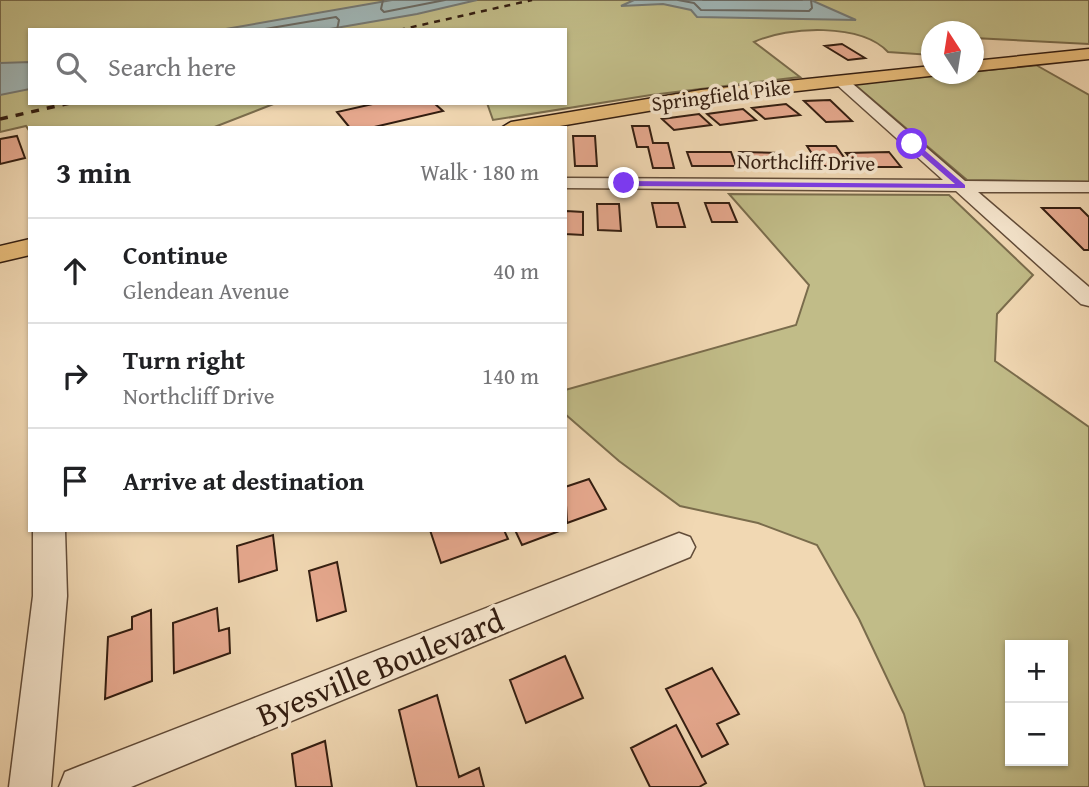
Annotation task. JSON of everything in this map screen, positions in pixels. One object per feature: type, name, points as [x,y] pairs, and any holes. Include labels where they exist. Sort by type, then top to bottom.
[{"type":"main road","points":[[984,65],[1089,54]]},
{"type":"main road","name":"Springfield Pike","points":[[522,126],[649,103],[921,72]]},
{"type":"main road","points":[[0,254],[28,247]]},
{"type":"street","points":[[841,81],[1089,299]]},
{"type":"street","name":"Northcliff Drive","points":[[567,183],[1089,187]]},
{"type":"street","points":[[30,787],[50,596],[49,532]]},
{"type":"street","name":"Byesville Boulevard","points":[[80,787],[679,547]]},
{"type":"shaded area","points":[[0,0],[1089,0],[1089,44],[984,39],[984,21],[921,21],[921,54],[888,52],[876,43],[843,32],[804,30],[754,42],[800,77],[651,95],[493,120],[488,105],[567,105],[567,28],[28,28],[28,105],[271,105],[217,126],[28,126],[28,129],[26,126],[0,132]]},
{"type":"shaded area","points":[[1036,65],[1089,95],[1089,182],[967,180],[854,84],[921,77],[921,84],[984,84],[984,70]]},
{"type":"shaded area","points":[[729,194],[949,195],[1033,275],[997,314],[995,361],[1089,427],[1089,787],[925,787],[904,714],[859,619],[817,545],[758,523],[680,506],[619,461],[567,416],[567,389],[796,325],[809,285]]},
{"type":"water","points":[[392,0],[477,0],[336,28],[231,28]]},
{"type":"water","points":[[634,0],[811,0],[856,20],[697,17],[691,10],[663,4],[621,6]]},
{"type":"water","points":[[28,62],[28,89],[0,95],[0,63]]},
{"type":"building","points":[[842,44],[865,58],[848,60],[825,46]]},
{"type":"building","points":[[830,100],[852,121],[826,122],[804,101]]},
{"type":"building","points":[[786,104],[800,115],[765,119],[752,108]]},
{"type":"building","points":[[368,105],[436,105],[443,111],[379,126],[348,126],[337,112]]},
{"type":"building","points":[[743,109],[756,120],[720,125],[707,114]]},
{"type":"building","points":[[699,114],[711,125],[674,130],[662,119]]},
{"type":"building","points":[[632,126],[649,126],[653,143],[668,143],[674,168],[653,168],[648,147],[637,147]]},
{"type":"building","points":[[17,136],[25,158],[0,164],[0,139]]},
{"type":"building","points":[[573,136],[595,136],[597,166],[575,166]]},
{"type":"building","points":[[807,146],[836,146],[850,166],[820,166]]},
{"type":"building","points":[[687,152],[731,152],[736,166],[692,166]]},
{"type":"building","points":[[739,152],[782,153],[789,167],[744,167]]},
{"type":"building","points":[[889,152],[901,167],[857,167],[846,153]]},
{"type":"building","points":[[652,203],[678,203],[685,227],[657,227]]},
{"type":"building","points":[[705,203],[729,203],[737,222],[712,222]]},
{"type":"building","points":[[597,204],[619,204],[621,231],[598,230]]},
{"type":"building","points":[[1042,208],[1080,208],[1089,217],[1089,250],[1084,250]]},
{"type":"building","points":[[567,211],[583,212],[583,235],[567,234]]},
{"type":"building","points":[[589,479],[606,509],[567,523],[567,486]]},
{"type":"building","points":[[431,532],[505,532],[508,539],[441,563]]},
{"type":"building","points":[[516,532],[557,532],[522,545]]},
{"type":"building","points":[[273,535],[277,570],[239,582],[237,546]]},
{"type":"building","points":[[337,562],[346,611],[317,621],[309,571]]},
{"type":"building","points":[[217,608],[219,631],[229,628],[230,653],[174,673],[173,623]]},
{"type":"building","points":[[151,610],[152,681],[105,699],[108,637],[132,629],[132,617]]},
{"type":"building","points":[[565,656],[583,698],[526,723],[510,680]]},
{"type":"building","points":[[712,668],[739,714],[717,724],[728,744],[702,757],[666,689]]},
{"type":"building","points":[[437,695],[459,777],[479,768],[484,787],[417,787],[399,710]]},
{"type":"building","points":[[676,725],[706,783],[699,787],[650,787],[631,748]]},
{"type":"building","points":[[325,741],[332,787],[296,787],[292,754]]},
{"type":"railway","points":[[408,28],[532,0]]},
{"type":"railway","points":[[0,119],[61,105]]},
{"type":"route","points":[[624,183],[962,186],[912,144]]}]
